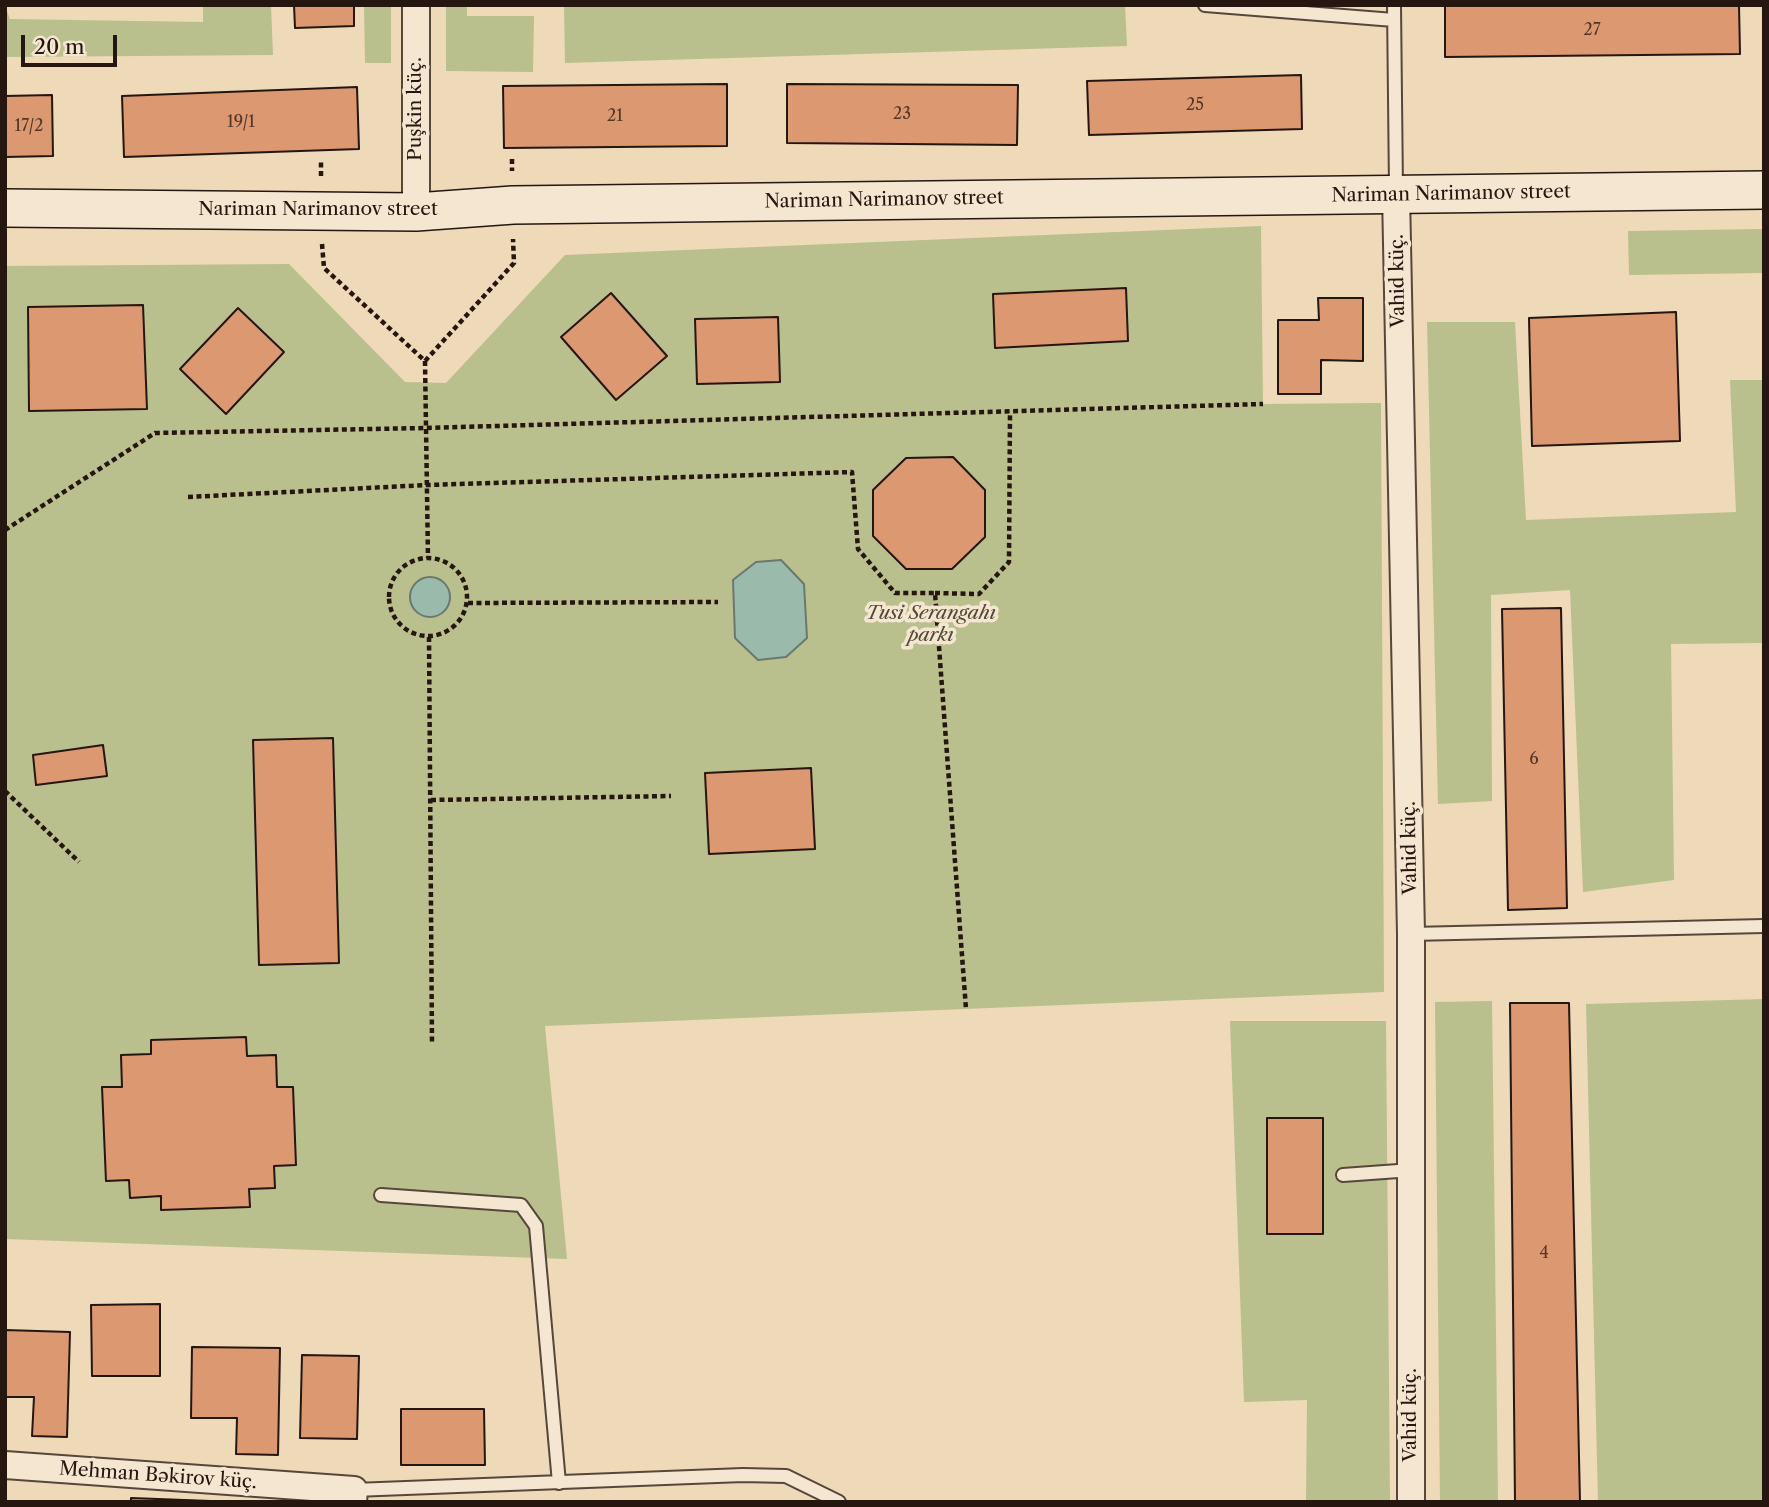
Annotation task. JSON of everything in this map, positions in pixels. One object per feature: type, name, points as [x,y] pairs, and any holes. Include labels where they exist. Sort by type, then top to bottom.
[{"type":"street","name":"Puşkin küç.","points":[[415,5],[416,212]]},
{"type":"street","name":"Nariman Narimanov street","points":[[5,208],[416,212],[513,205],[1764,190]]},
{"type":"street","name":"Vahid küç.","points":[[1396,194],[1411,934],[1410,1502]]},
{"type":"street","name":"Mehman Bəkirov küç.","points":[[5,1465],[353,1496]]},
{"type":"lane","points":[[1205,5],[1394,20]]},
{"type":"lane","points":[[1394,5],[1396,194]]},
{"type":"lane","points":[[1411,934],[1764,926]]},
{"type":"lane","points":[[1343,1175],[1412,1170]]},
{"type":"lane","points":[[381,1195],[521,1205],[536,1226],[559,1483]]},
{"type":"lane","points":[[353,1496],[743,1475],[786,1476],[839,1502]]},
{"type":"path","points":[[428,558],[425,361],[513,262],[512,159]]},
{"type":"path","points":[[321,160],[320,211],[324,268],[425,361]]},
{"type":"path","points":[[5,530],[155,433],[1263,404]]},
{"type":"path","points":[[188,497],[426,485],[852,472],[858,549],[895,593],[979,593],[1009,562],[1010,411]]},
{"type":"path","points":[[441,559],[454,566],[463,576],[468,589],[468,603],[463,617],[455,627],[443,635],[429,637],[415,635],[403,628],[394,618],[389,606],[389,592],[394,578],[414,560],[441,559]]},
{"type":"path","points":[[935,593],[966,1009]]},
{"type":"path","points":[[468,603],[718,602]]},
{"type":"path","points":[[429,637],[432,1043]]},
{"type":"path","points":[[5,791],[79,862]]},
{"type":"path","points":[[431,800],[671,796]]},
{"type":"green space","points":[[203,5],[271,5],[273,55],[5,57],[5,6],[10,19],[203,22]]},
{"type":"green space","points":[[364,5],[391,5],[391,63],[365,63]]},
{"type":"green space","points":[[446,5],[467,5],[467,16],[534,16],[533,72],[446,71]]},
{"type":"green space","points":[[564,5],[1125,5],[1127,46],[565,63]]},
{"type":"green space","name":"Tusi Serangahı parkı","points":[[1261,226],[1263,404],[1381,403],[1384,992],[545,1026],[567,1259],[5,1239],[5,266],[289,264],[405,382],[446,383],[565,255]]},
{"type":"green space","points":[[1764,229],[1764,273],[1629,275],[1628,231]]},
{"type":"green space","points":[[1427,322],[1515,322],[1526,520],[1736,512],[1730,380],[1764,380],[1764,643],[1671,644],[1674,880],[1583,892],[1570,590],[1491,595],[1492,801],[1438,804]]},
{"type":"green space","points":[[1764,999],[1764,1502],[1598,1502],[1586,1004]]},
{"type":"green space","points":[[1492,1001],[1498,1502],[1440,1502],[1435,1002]]},
{"type":"green space","points":[[1230,1021],[1386,1021],[1390,1502],[1306,1502],[1307,1400],[1244,1402]]},
{"type":"shaded area","points":[[781,560],[804,584],[807,638],[786,657],[758,660],[735,638],[733,580],[756,562]]},
{"type":"shaded area","points":[[430,577],[438,578],[444,583],[449,589],[449,605],[444,611],[438,616],[430,617],[422,616],[416,611],[411,605],[410,597],[411,589],[416,583],[422,578]]},
{"type":"building","points":[[294,5],[354,5],[354,26],[295,28]]},
{"type":"building","points":[[1445,5],[1739,5],[1740,54],[1445,57]]},
{"type":"building","points":[[1301,75],[1302,129],[1089,135],[1087,81]]},
{"type":"building","points":[[727,84],[727,146],[504,148],[503,86]]},
{"type":"building","points":[[787,84],[1018,85],[1017,145],[787,143]]},
{"type":"building","points":[[357,87],[359,149],[124,157],[122,96]]},
{"type":"building","points":[[52,95],[53,156],[5,157],[5,96]]},
{"type":"building","points":[[1126,288],[1128,341],[995,348],[993,294]]},
{"type":"building","points":[[611,293],[667,356],[616,400],[561,337]]},
{"type":"building","points":[[1318,298],[1363,298],[1363,361],[1321,360],[1321,394],[1278,394],[1278,320],[1319,320]]},
{"type":"building","points":[[143,305],[147,409],[29,411],[28,307]]},
{"type":"building","points":[[238,308],[284,352],[226,414],[180,369]]},
{"type":"building","points":[[1676,312],[1680,441],[1532,446],[1529,318]]},
{"type":"building","points":[[778,317],[780,382],[697,384],[695,319]]},
{"type":"building","points":[[953,457],[985,490],[985,537],[952,569],[906,569],[873,536],[873,490],[906,458]]},
{"type":"building","points":[[1561,608],[1567,908],[1508,910],[1502,609]]},
{"type":"building","points":[[333,738],[339,963],[259,965],[253,740]]},
{"type":"building","points":[[103,745],[107,776],[36,785],[33,755]]},
{"type":"building","points":[[811,768],[815,849],[709,854],[705,773]]},
{"type":"building","points":[[1510,1003],[1569,1003],[1580,1502],[1515,1502]]},
{"type":"building","points":[[246,1037],[247,1056],[276,1055],[277,1087],[293,1087],[296,1165],[274,1166],[275,1188],[249,1189],[250,1207],[161,1210],[161,1196],[130,1198],[129,1180],[106,1181],[102,1087],[122,1087],[121,1055],[151,1054],[151,1040]]},
{"type":"building","points":[[1267,1118],[1323,1118],[1323,1234],[1267,1234]]},
{"type":"building","points":[[160,1304],[160,1376],[92,1376],[91,1305]]},
{"type":"building","points":[[5,1330],[70,1332],[67,1437],[32,1436],[34,1397],[5,1397]]},
{"type":"building","points":[[192,1347],[280,1348],[278,1455],[236,1454],[237,1418],[191,1418]]},
{"type":"building","points":[[302,1355],[359,1356],[357,1439],[300,1438]]},
{"type":"building","points":[[401,1409],[484,1409],[485,1465],[401,1465]]},
{"type":"building","points":[[131,1498],[211,1501],[211,1502],[131,1502]]}]
